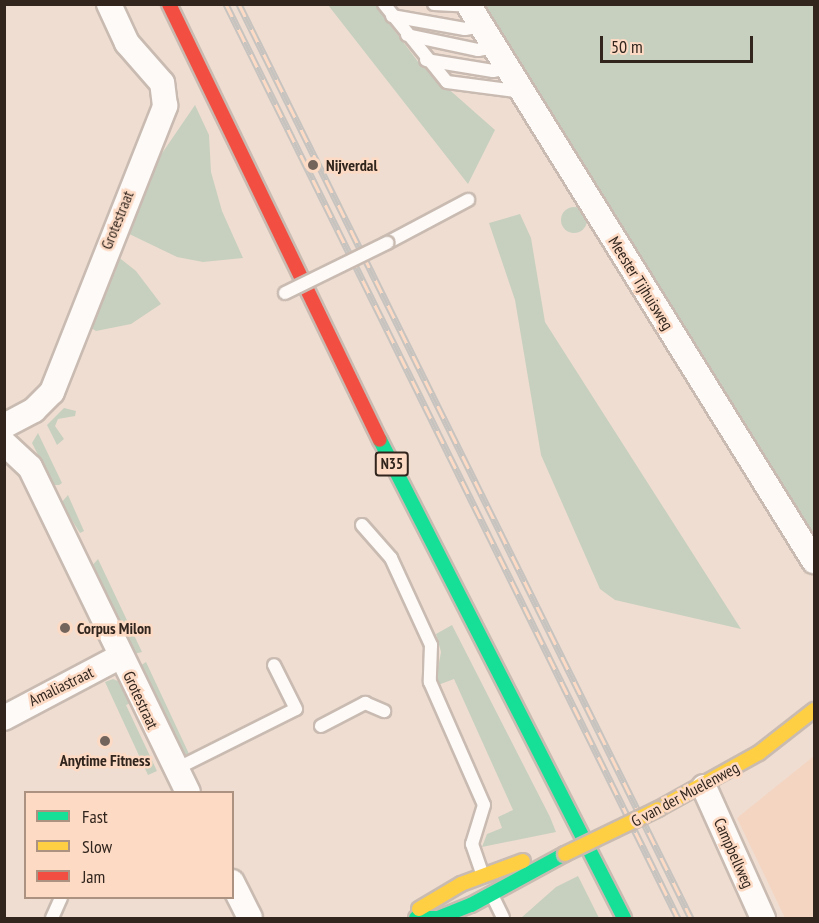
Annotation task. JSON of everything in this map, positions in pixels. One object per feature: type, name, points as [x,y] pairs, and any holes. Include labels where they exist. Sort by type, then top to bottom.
[{"type":"main road","name":"N35","points":[[169,4],[329,339],[624,918]]},
{"type":"main road","points":[[239,111],[391,424]]},
{"type":"main road","name":"N35","points":[[401,445],[638,910]]},
{"type":"main road","name":"G van der Muelenweg","points":[[408,918],[432,898],[488,885],[565,855],[704,787],[814,710]]},
{"type":"main road","name":"G van der Muelenweg","points":[[416,918],[438,918],[488,885],[507,864],[546,862]]},
{"type":"street","name":"Grotestraat","points":[[4,426],[52,392],[165,106],[162,84],[127,43],[109,4]]},
{"type":"street","name":"Meester Tijhuisweg","points":[[469,5],[814,561]]},
{"type":"street","name":"Grotestraat","points":[[4,442],[30,467],[121,656],[177,781]]},
{"type":"street","name":"Amaliastraat","points":[[4,718],[121,656]]},
{"type":"street","name":"Campbellweg","points":[[704,787],[763,918]]},
{"type":"street","points":[[234,886],[250,918]]},
{"type":"street","points":[[223,899],[231,918]]},
{"type":"lane","points":[[384,4],[426,60],[447,82],[523,92]]},
{"type":"lane","points":[[434,4],[469,5]]},
{"type":"lane","points":[[392,16],[465,29],[482,27]]},
{"type":"lane","points":[[406,35],[478,50],[495,47]]},
{"type":"lane","points":[[426,60],[493,71],[508,68]]},
{"type":"lane","points":[[285,293],[468,201]]},
{"type":"lane","points":[[362,525],[391,558],[431,645],[430,682],[484,805],[472,844],[503,918]]},
{"type":"lane","points":[[177,781],[296,709],[274,665]]},
{"type":"lane","points":[[321,726],[366,704],[384,711]]},
{"type":"lane","points":[[52,918],[60,899]]},
{"type":"shaded area","points":[[814,756],[814,918],[785,918],[737,818]]},
{"type":"green space","points":[[328,5],[375,5],[419,63],[495,130],[468,184]]},
{"type":"green space","points":[[480,5],[814,5],[814,545]]},
{"type":"green space","points":[[195,105],[209,135],[211,172],[222,211],[243,258],[203,262],[177,257],[121,230],[154,165]]},
{"type":"green space","points":[[574,207],[583,211],[587,220],[583,229],[574,233],[565,229],[561,220],[565,211]]},
{"type":"green space","points":[[520,214],[531,238],[545,322],[741,629],[615,600],[600,589],[541,455],[515,300],[489,223]]},
{"type":"green space","points":[[112,252],[136,271],[161,304],[131,324],[96,331],[88,326]]},
{"type":"green space","points":[[64,408],[76,411],[75,416],[58,419],[55,426],[64,439],[57,445],[47,425]]},
{"type":"green space","points":[[38,433],[62,483],[59,485],[53,485],[32,443]]},
{"type":"green space","points":[[68,495],[84,531],[80,533],[61,503]]},
{"type":"green space","points":[[98,559],[142,652],[134,654],[91,567]]},
{"type":"green space","points":[[452,625],[556,832],[482,847],[487,834],[502,828],[498,817],[513,810],[454,679],[438,685],[436,679],[441,652],[436,634]]},
{"type":"green space","points":[[146,662],[190,756],[184,758],[140,666]]},
{"type":"green space","points":[[113,679],[123,683],[133,702],[126,705],[157,771],[148,775],[105,682]]},
{"type":"green space","points":[[578,876],[599,918],[521,918],[556,887]]},
{"type":"railway","points":[[226,4],[678,918]]},
{"type":"railway","points":[[239,4],[691,918]]},
{"type":"traffic: fast","points":[[380,440],[624,918]]},
{"type":"traffic: fast","points":[[416,918],[438,918],[471,905],[565,854]]},
{"type":"traffic: slow","points":[[658,809],[759,753],[814,710]]},
{"type":"traffic: slow","points":[[565,854],[658,809]]},
{"type":"traffic: slow","points":[[419,909],[461,884],[523,861]]},
{"type":"traffic: jam","points":[[169,4],[380,440]]},
{"type":"place","name":"Nijverdal","points":[[313,165]]},
{"type":"place","name":"Corpus Milon","points":[[65,628]]},
{"type":"place","name":"Anytime Fitness","points":[[105,741]]}]
